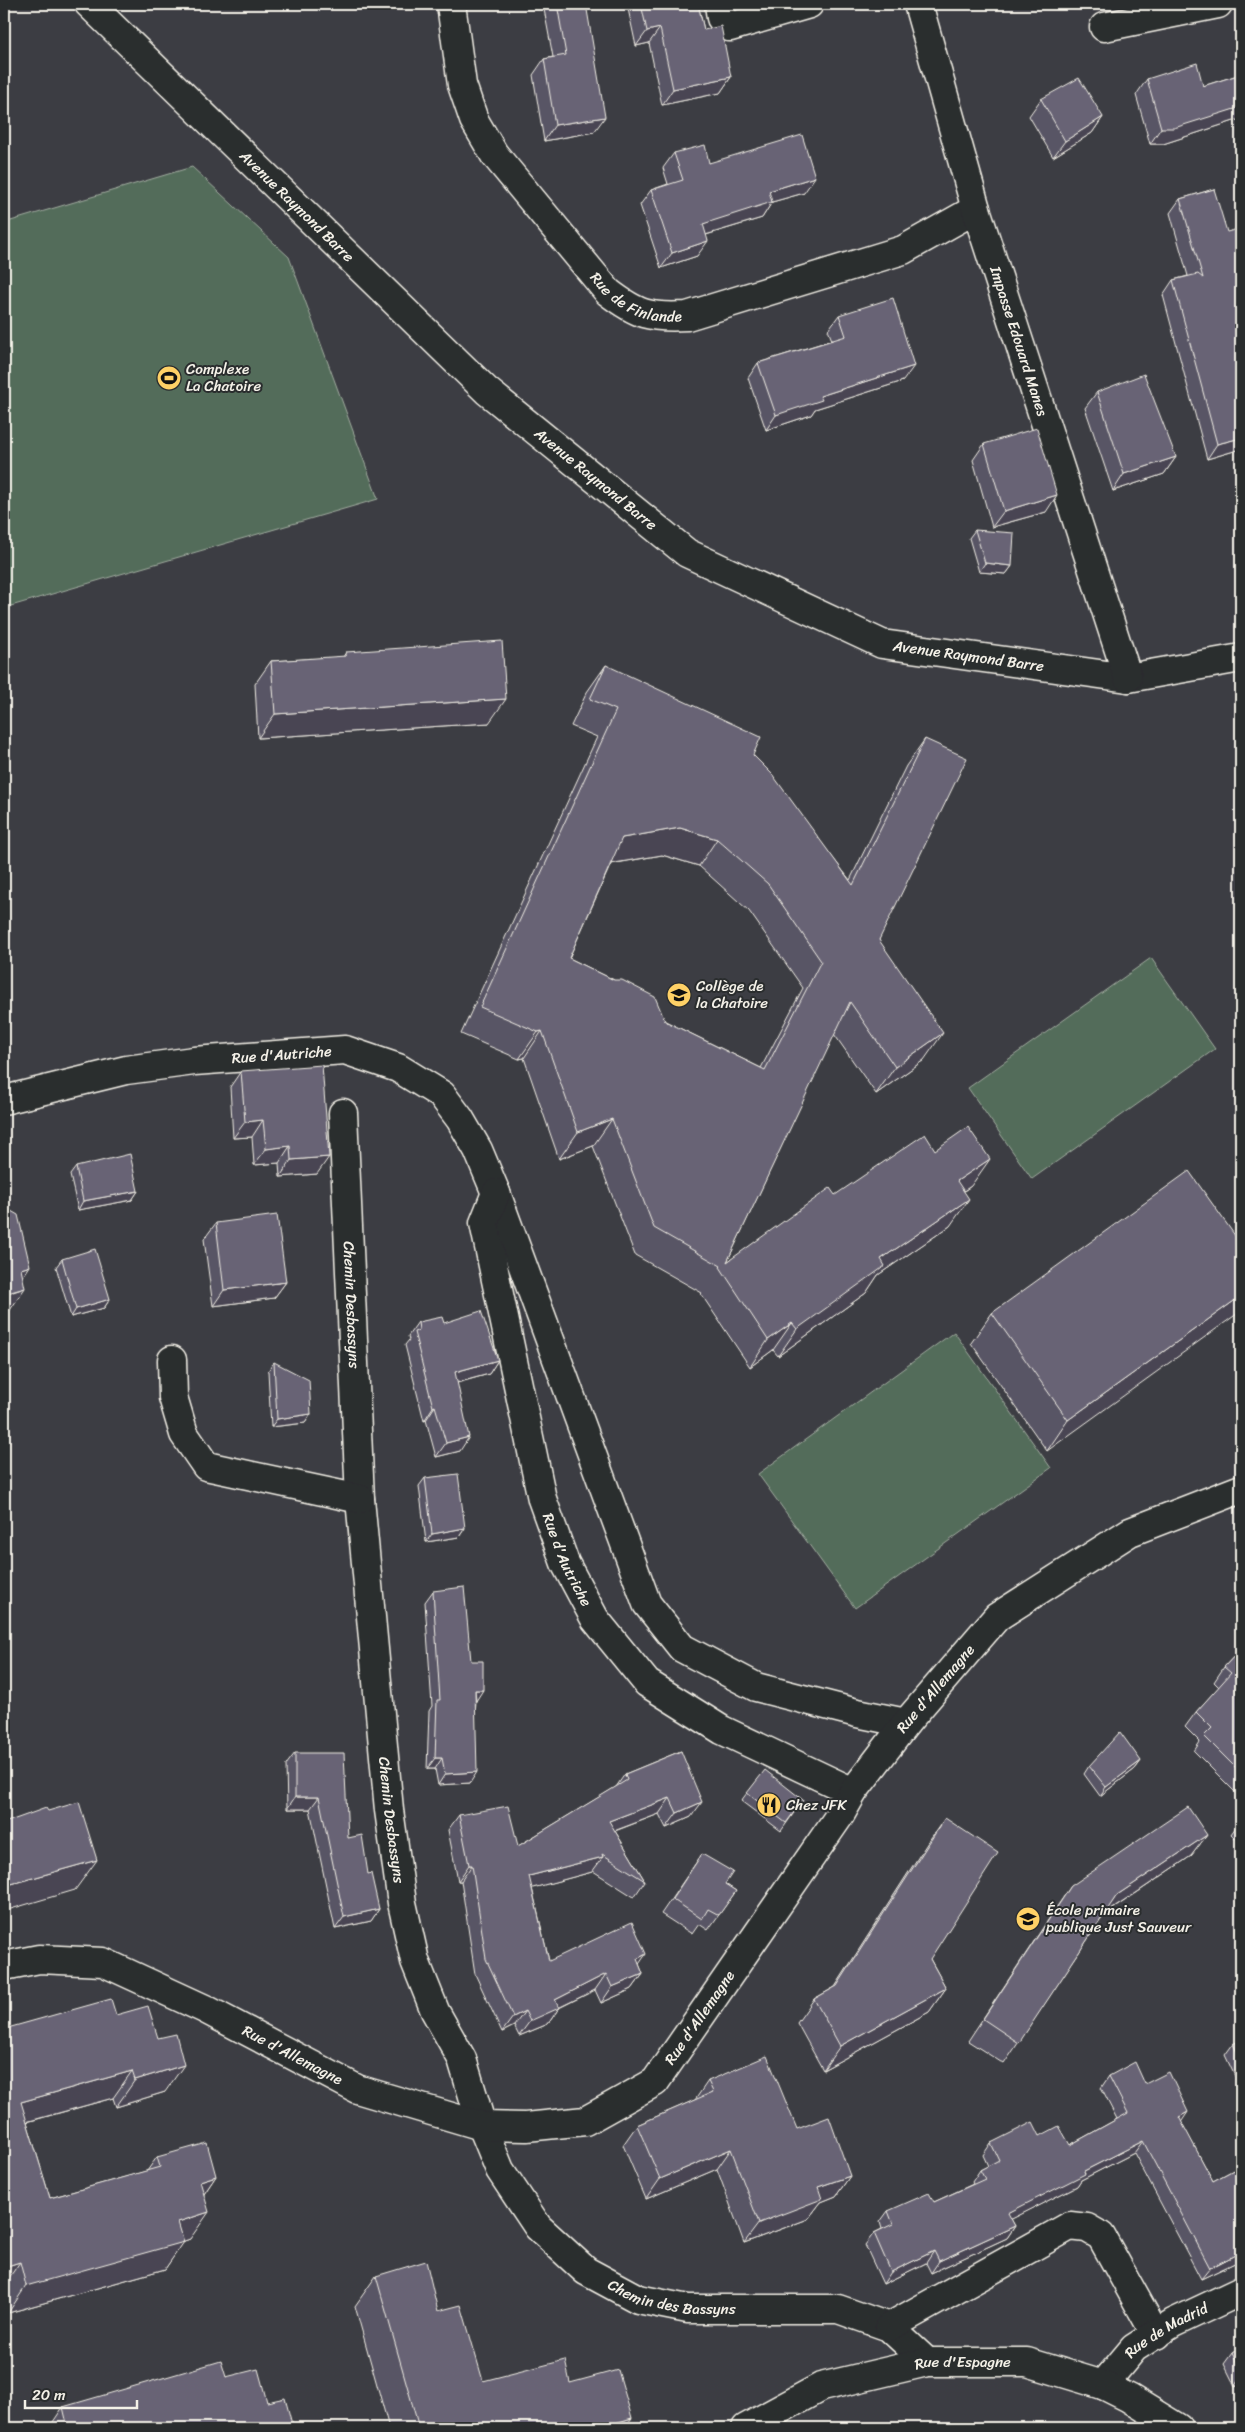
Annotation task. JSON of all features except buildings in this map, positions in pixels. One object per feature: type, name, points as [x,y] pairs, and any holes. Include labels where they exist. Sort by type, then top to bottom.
[{"type":"street","name":"Avenue Raymond Barre","points":[[88,4],[487,391],[687,553],[882,644],[1128,678],[1241,658]]},
{"type":"street","name":"Rue de Finlande","points":[[451,4],[462,86],[479,129],[494,154],[608,292],[631,310],[658,318],[687,316],[903,250],[976,209]]},
{"type":"street","points":[[719,4],[721,18],[730,27],[809,4]]},
{"type":"street","name":"Impasse Edouard Manes","points":[[918,4],[976,209],[1128,678]]},
{"type":"street","points":[[1104,27],[1218,4]]},
{"type":"street","name":"Rue d'Autriche","points":[[4,1100],[126,1070],[194,1061],[345,1050],[398,1068],[442,1095],[460,1119],[478,1150],[496,1193],[647,1604],[682,1648],[756,1687],[857,1713],[906,1723]]},
{"type":"street","name":"Chemin Desbassyns","points":[[343,1113],[360,1499],[389,1810],[402,1903],[415,1961],[435,2011],[462,2059],[482,2126]]},
{"type":"street","name":"Rue d'Autriche","points":[[496,1193],[484,1223],[542,1499],[565,1563],[595,1619],[647,1683],[722,1730],[853,1792]]},
{"type":"street","points":[[172,1360],[174,1397],[184,1434],[206,1466],[360,1499]]},
{"type":"street","name":"Rue d'Allemagne","points":[[4,1966],[39,1959],[103,1962],[205,2009],[357,2089],[482,2126],[526,2128],[585,2121],[655,2082],[840,1815],[853,1792],[906,1723],[997,1617],[1130,1532],[1241,1490]]},
{"type":"street","name":"Chemin des Bassyns","points":[[482,2126],[500,2170],[538,2227],[586,2271],[638,2299],[688,2309],[838,2309],[889,2327],[926,2362]]},
{"type":"street","points":[[889,2327],[1070,2226],[1087,2228],[1101,2236],[1156,2334]]},
{"type":"street","name":"Rue de Madrid","points":[[1103,2385],[1134,2348],[1173,2324],[1241,2291]]},
{"type":"street","name":"Rue d'Espagne","points":[[746,2428],[821,2387],[926,2362],[1027,2362],[1103,2385],[1129,2398],[1178,2428]]},
{"type":"green space","name":"Complexe La Chatoire","points":[[192,167],[289,257],[378,499],[4,608],[4,223]]},
{"type":"green space","points":[[1151,958],[1215,1049],[1032,1179],[968,1088]]},
{"type":"green space","points":[[954,1332],[1051,1468],[855,1608],[758,1474]]},
{"type":"place","name":"Complexe La Chatoire","points":[[169,378]]},
{"type":"place","name":"Collège de la Chatoire","points":[[679,995]]},
{"type":"place","name":"Chez JFK","points":[[769,1805]]},
{"type":"place","name":"École primaire publique Just Sauveur","points":[[1028,1919]]}]
